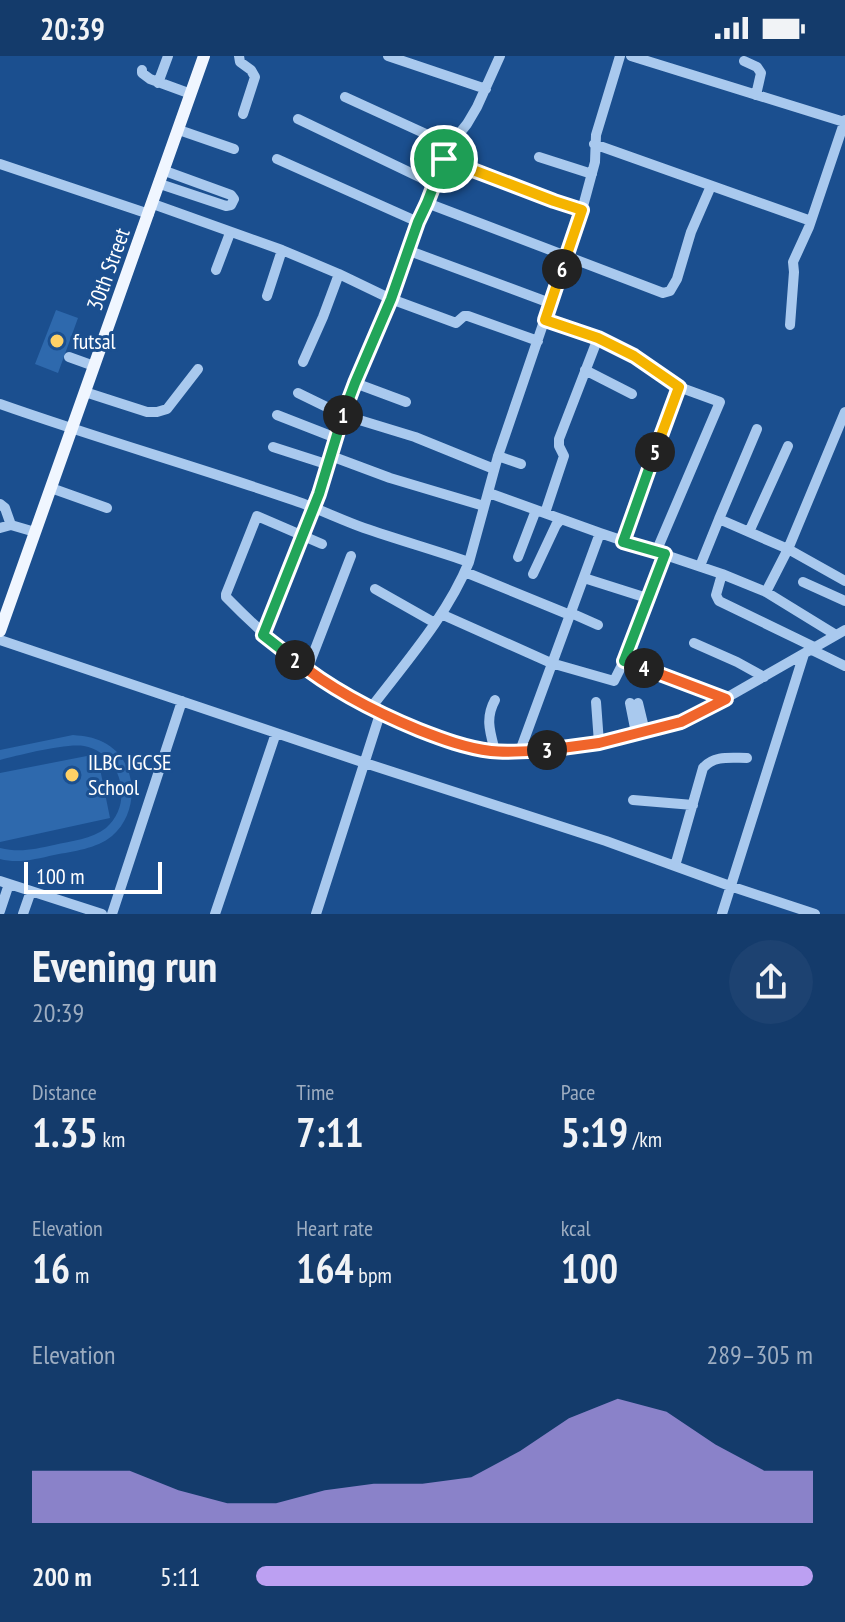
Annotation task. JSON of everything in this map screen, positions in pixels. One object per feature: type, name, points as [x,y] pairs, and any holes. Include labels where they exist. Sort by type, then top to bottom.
[{"type":"main road","name":"30th Street","points":[[0,631],[3,611],[51,488],[204,56]]},
{"type":"street","points":[[158,83],[168,56]]},
{"type":"street","points":[[239,56],[240,62],[255,77],[243,114]]},
{"type":"street","points":[[388,56],[486,89]]},
{"type":"street","points":[[263,635],[313,508],[355,383],[391,299],[418,222],[450,145],[467,124],[500,56]]},
{"type":"street","points":[[316,914],[365,763],[375,712],[438,618],[467,567],[498,456],[582,210],[595,162],[594,144],[620,56]]},
{"type":"street","points":[[631,56],[844,121],[811,221],[793,262],[790,325]]},
{"type":"street","points":[[744,61],[757,67],[761,73],[756,95]]},
{"type":"street","points":[[142,70],[158,83],[191,94]]},
{"type":"street","points":[[345,97],[450,145]]},
{"type":"street","points":[[298,119],[434,184]]},
{"type":"street","points":[[179,130],[234,149]]},
{"type":"street","points":[[594,144],[811,221]]},
{"type":"street","points":[[539,157],[592,174]]},
{"type":"street","points":[[277,159],[418,222]]},
{"type":"street","points":[[444,159],[582,210]]},
{"type":"street","points":[[0,164],[282,250],[391,299],[456,323],[468,316],[538,341]]},
{"type":"street","points":[[160,184],[226,206],[231,205],[234,199],[231,195],[165,171]]},
{"type":"street","points":[[427,203],[663,293],[670,291],[677,279],[691,232],[711,186]]},
{"type":"street","points":[[216,270],[230,233]]},
{"type":"street","points":[[267,296],[282,250]]},
{"type":"street","points":[[407,250],[550,303]]},
{"type":"street","points":[[303,362],[339,274]]},
{"type":"street","points":[[375,589],[551,663],[614,681],[720,402],[679,387],[634,356],[598,338],[545,320]]},
{"type":"street","points":[[518,557],[564,456],[559,439],[598,338]]},
{"type":"street","points":[[69,357],[94,366]]},
{"type":"street","points":[[85,392],[147,412],[157,412],[167,409],[198,369]]},
{"type":"street","points":[[585,370],[632,394]]},
{"type":"street","points":[[355,383],[406,402]]},
{"type":"street","points":[[623,542],[679,387]]},
{"type":"street","points":[[298,393],[343,415],[415,437],[494,469]]},
{"type":"street","points":[[0,404],[313,508],[467,567],[598,625]]},
{"type":"street","points":[[766,592],[788,549],[845,412]]},
{"type":"street","points":[[277,415],[336,438]]},
{"type":"street","points":[[700,566],[757,429]]},
{"type":"street","points":[[749,532],[788,446]]},
{"type":"street","points":[[273,447],[330,460],[484,506]]},
{"type":"street","points":[[498,456],[521,464]]},
{"type":"street","points":[[51,488],[107,508]]},
{"type":"street","points":[[489,493],[722,574],[766,592],[841,632]]},
{"type":"street","points":[[0,504],[5,508],[5,526],[35,532]]},
{"type":"street","points":[[322,544],[257,516],[226,597],[263,635],[307,670],[375,712],[469,747],[495,751],[563,749],[681,722],[841,632]]},
{"type":"street","points":[[533,574],[561,519]]},
{"type":"street","points":[[719,519],[788,549],[845,581]]},
{"type":"street","points":[[520,751],[600,533]]},
{"type":"street","points":[[307,670],[351,556]]},
{"type":"street","points":[[722,574],[716,595],[719,601],[845,666]]},
{"type":"street","points":[[584,578],[647,598]]},
{"type":"street","points":[[803,582],[845,601]]},
{"type":"street","points":[[0,640],[606,841],[791,910],[815,914]]},
{"type":"street","points":[[694,643],[764,677]]},
{"type":"street","points":[[722,914],[809,650]]},
{"type":"street","points":[[624,661],[726,699]]},
{"type":"street","points":[[495,700],[488,721],[495,751]]},
{"type":"street","points":[[112,914],[182,701]]},
{"type":"street","points":[[596,702],[599,743]]},
{"type":"street","points":[[634,703],[640,732]]},
{"type":"street","points":[[215,914],[276,733]]},
{"type":"street","points":[[675,866],[703,768],[711,761],[747,758]]},
{"type":"street","points":[[633,800],[693,805]]},
{"type":"street","points":[[0,911],[4,883],[102,914]]},
{"type":"street","points":[[23,914],[31,891]]},
{"type":"shaded area","name":"futsal","points":[[56,310],[78,318],[58,373],[35,364]]},
{"type":"shaded area","points":[[73,735],[103,742],[123,760],[132,786],[128,813],[121,825],[106,840],[84,849],[27,860],[0,859],[0,848],[27,850],[81,839],[100,832],[115,818],[122,793],[120,780],[115,768],[97,751],[84,746],[66,746],[0,760],[0,750]]},
{"type":"shaded area","points":[[97,754],[110,818],[0,842],[0,773]]},
{"type":"place","name":"futsal","points":[[57,341]]},
{"type":"place","name":"ILBC IGCSE School","points":[[72,775]]},
{"type":"route","points":[[444,159],[582,210],[545,320],[598,338],[634,356],[679,387],[623,542],[665,554],[624,661],[726,699],[681,722],[572,748],[495,751],[469,747],[370,709],[307,670],[263,635],[319,494],[355,383],[380,327],[444,159]]}]
